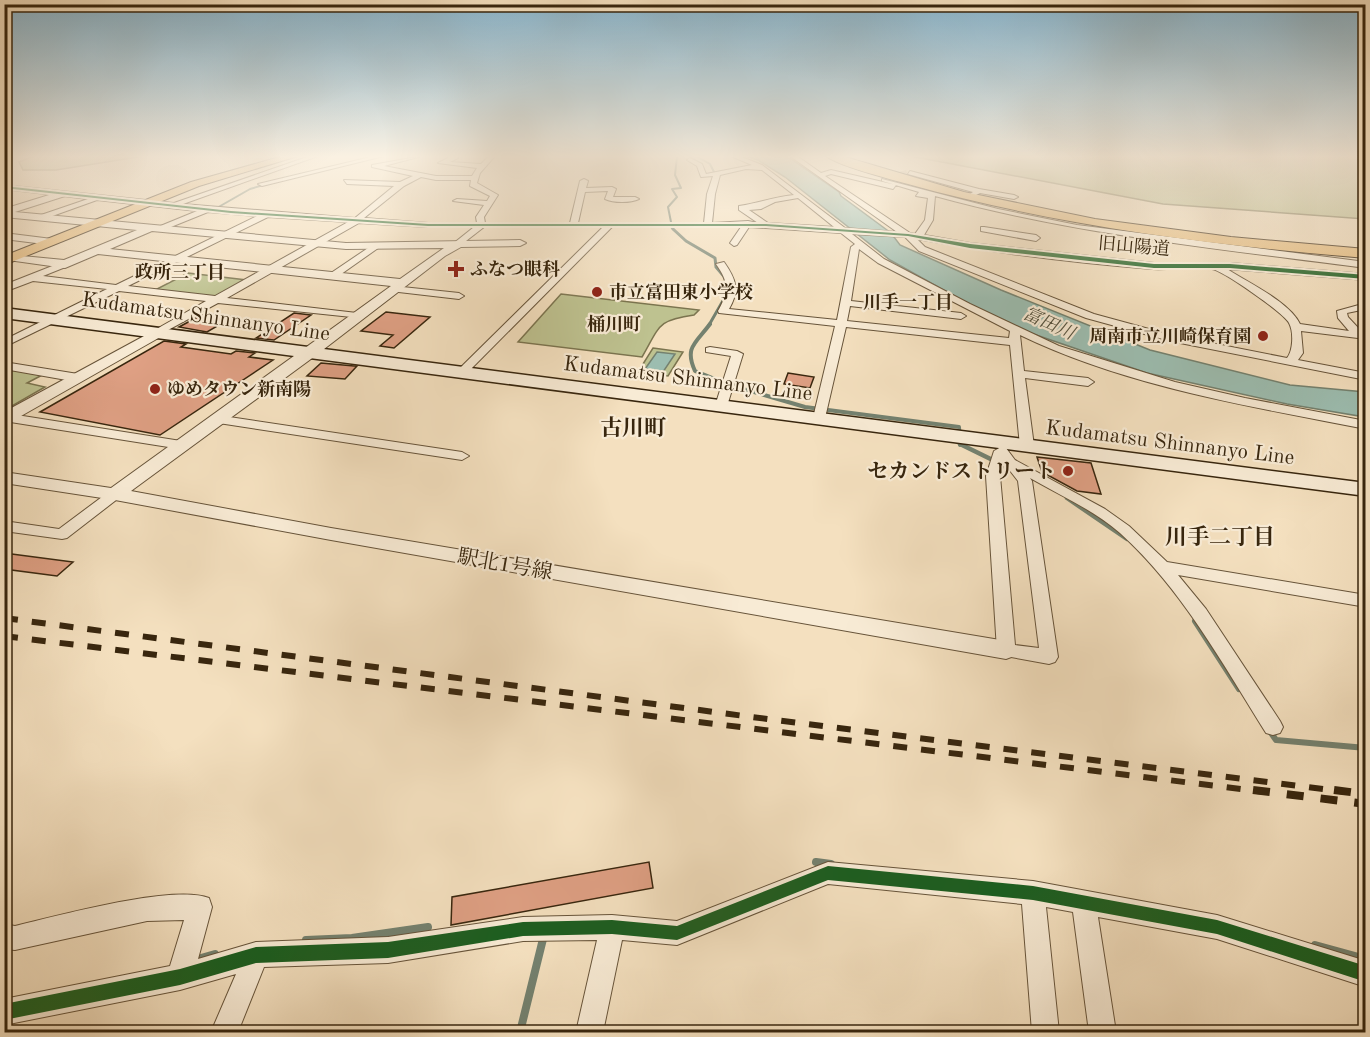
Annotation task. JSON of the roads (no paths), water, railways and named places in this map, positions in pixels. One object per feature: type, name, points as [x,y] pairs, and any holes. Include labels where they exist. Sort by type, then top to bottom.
[{"type":"highway","points":[[1014,204],[1067,216],[1221,239],[1365,252]]},
{"type":"highway","points":[[1031,204],[1069,213],[1165,228],[1365,252]]},
{"type":"main road","points":[[8,259],[146,204]]},
{"type":"main road","name":"Kudamatsu Shinnanyo Line","points":[[4,313],[819,418],[1004,452],[1027,446],[1365,490]]},
{"type":"street","points":[[4,213],[30,204]]},
{"type":"street","points":[[44,217],[79,204]]},
{"type":"street","points":[[160,204],[265,215],[428,225],[708,223],[845,231]]},
{"type":"street","points":[[172,206],[176,204]]},
{"type":"street","points":[[6,418],[356,220],[379,204]]},
{"type":"street","points":[[482,225],[480,217],[488,204]]},
{"type":"street","points":[[573,225],[578,204]]},
{"type":"street","points":[[708,223],[710,204]]},
{"type":"street","points":[[764,204],[742,208],[766,225]]},
{"type":"street","points":[[811,204],[862,246],[899,272],[1013,336]]},
{"type":"street","points":[[863,204],[908,236],[913,243],[934,255],[1090,316],[1170,338],[1365,377]]},
{"type":"street","points":[[908,236],[924,232],[928,224],[931,204]]},
{"type":"street","points":[[984,204],[1077,227],[1365,265]]},
{"type":"street","points":[[970,246],[1000,208]]},
{"type":"street","points":[[4,290],[207,209]]},
{"type":"street","points":[[4,213],[314,244],[377,246],[520,243]]},
{"type":"street","points":[[4,344],[265,215]]},
{"type":"street","points":[[463,371],[611,224]]},
{"type":"street","points":[[734,243],[748,224]]},
{"type":"street","points":[[4,526],[62,534],[482,225]]},
{"type":"street","points":[[984,229],[1036,238]]},
{"type":"street","name":"旧山陽道","points":[[845,231],[908,236],[970,246],[1154,266],[1216,266],[1365,277]]},
{"type":"street","points":[[4,236],[52,242]]},
{"type":"street","points":[[334,275],[377,246]]},
{"type":"street","points":[[819,418],[846,303],[855,247],[862,246]]},
{"type":"street","points":[[98,251],[267,270],[334,275],[459,296]]},
{"type":"street","points":[[8,259],[65,264]]},
{"type":"street","points":[[721,264],[732,279],[733,294],[723,311],[840,324],[1013,336],[1139,376],[1245,402],[1365,425]]},
{"type":"street","points":[[1216,266],[1277,305],[1293,320],[1296,327],[1297,353],[1292,362]]},
{"type":"street","points":[[34,278],[357,316]]},
{"type":"street","points":[[846,303],[961,316]]},
{"type":"street","points":[[1363,338],[1343,318],[1342,310],[1365,306]]},
{"type":"street","points":[[1296,327],[1363,338]]},
{"type":"street","points":[[1013,336],[1027,446]]},
{"type":"street","points":[[710,350],[737,354],[721,406]]},
{"type":"street","points":[[4,365],[78,378]]},
{"type":"street","points":[[1019,374],[1088,382]]},
{"type":"street","points":[[6,418],[182,445]]},
{"type":"street","points":[[216,419],[462,456]]},
{"type":"street","points":[[1004,452],[1116,523],[1162,567],[1200,613],[1273,727]]},
{"type":"street","points":[[1004,452],[1025,481],[1049,657],[1006,650],[993,476],[1004,452]]},
{"type":"street","name":"駅北1号線","points":[[4,477],[115,494],[343,536],[1006,650]]},
{"type":"street","points":[[1162,567],[1365,601]]},
{"type":"street","points":[[4,1012],[180,976],[256,955],[388,950],[523,929],[612,927],[677,933],[828,873],[1034,892],[1217,927],[1365,974]]},
{"type":"street","points":[[1034,892],[1045,1032]]},
{"type":"street","points":[[1084,903],[1102,1032]]},
{"type":"street","points":[[4,936],[15,938],[147,909],[200,907],[180,976]]},
{"type":"street","points":[[590,1032],[612,927]]},
{"type":"street","points":[[225,1032],[256,955]]},
{"type":"water","name":"富田川","points":[[820,204],[852,204],[891,233],[900,245],[1001,290],[1150,350],[1290,385],[1365,392],[1365,417],[1287,404],[1147,373],[1004,324],[890,260]]},
{"type":"water","points":[[657,352],[675,354],[663,372],[645,369]]},
{"type":"waterway","points":[[215,209],[223,204]]},
{"type":"waterway","points":[[670,204],[668,207],[671,222],[669,225],[673,229]]},
{"type":"waterway","points":[[673,229],[686,241],[715,258],[716,267],[727,280],[725,287],[728,292],[709,325]]},
{"type":"waterway","points":[[710,324],[691,351],[695,371],[730,385],[805,407],[959,427],[960,445]]},
{"type":"waterway","points":[[960,444],[1011,469]]},
{"type":"waterway","points":[[1067,498],[1127,539]]},
{"type":"waterway","points":[[1195,621],[1239,689]]},
{"type":"waterway","points":[[1269,730],[1276,740],[1366,748]]},
{"type":"waterway","points":[[816,862],[831,864]]},
{"type":"waterway","points":[[306,940],[352,938],[428,927]]},
{"type":"waterway","points":[[520,1032],[543,939]]},
{"type":"waterway","points":[[1315,945],[1366,959]]},
{"type":"waterway","points":[[194,960],[215,954]]},
{"type":"railway","points":[[4,618],[752,717],[1346,792]]},
{"type":"railway","points":[[4,636],[1265,792]]},
{"type":"railway","points":[[1253,790],[1366,804]]},
{"type":"railway","points":[[1334,790],[1366,794]]},
{"type":"place","name":"ふなつ眼科","points":[[456,269]]},
{"type":"place","name":"市立富田東小学校","points":[[597,292]]},
{"type":"place","name":"周南市立川崎保育園","points":[[1263,336]]},
{"type":"place","name":"ゆめタウン新南陽","points":[[155,389]]},
{"type":"place","name":"セカンドストリート","points":[[1068,471]]},
{"type":"district","name":"政所三丁目","points":[[180,272]]},
{"type":"district","name":"川手一丁目","points":[[908,302]]},
{"type":"district","name":"桶川町","points":[[614,324]]},
{"type":"district","name":"古川町","points":[[633,427]]},
{"type":"district","name":"川手二丁目","points":[[1220,536]]}]
